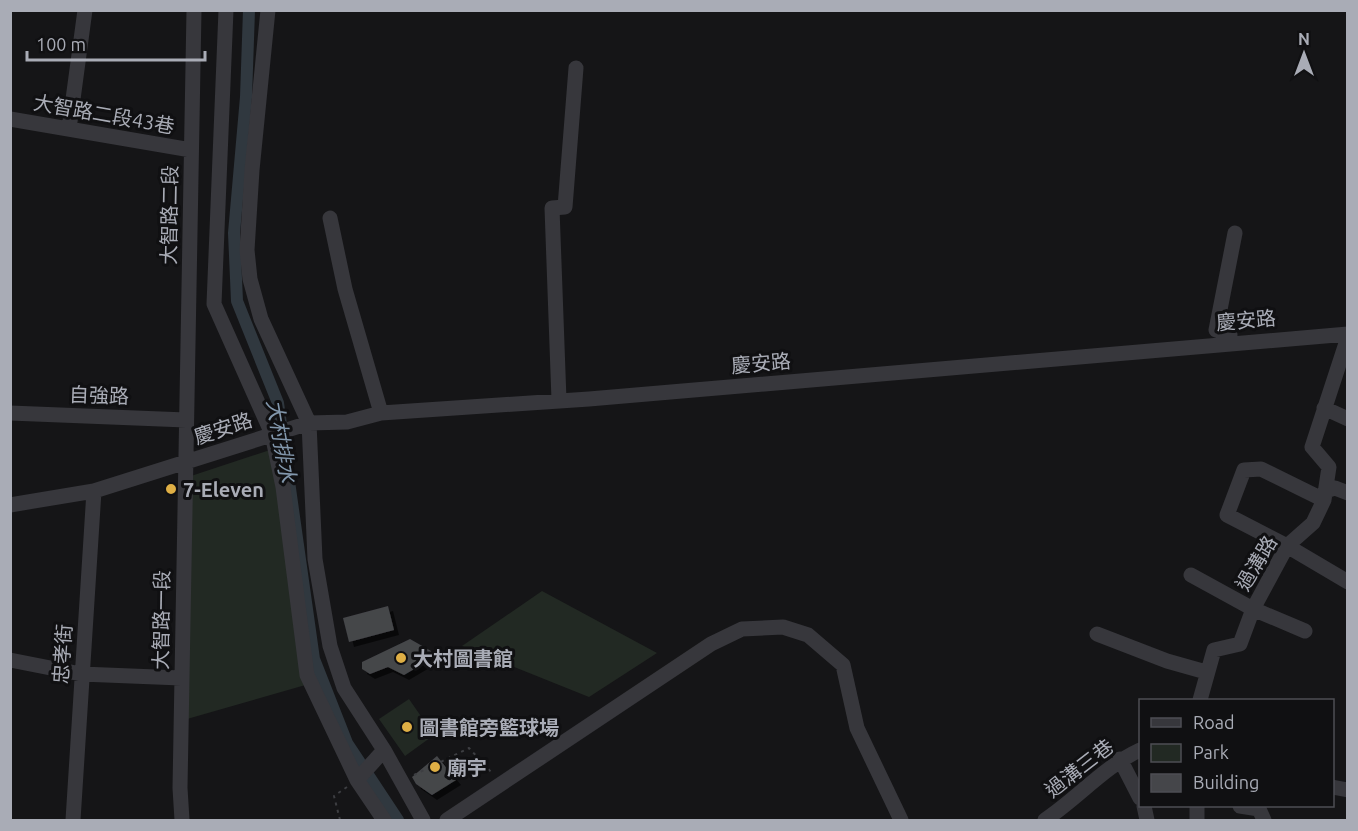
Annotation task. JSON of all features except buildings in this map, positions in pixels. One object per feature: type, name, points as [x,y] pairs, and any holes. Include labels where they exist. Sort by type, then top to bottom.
[{"type":"street","points":[[69,129],[85,10]]},
{"type":"street","name":"大智路二段","points":[[186,420],[194,10]]},
{"type":"street","points":[[226,10],[214,304],[275,433],[307,675],[357,780],[384,820]]},
{"type":"street","points":[[267,10],[252,170],[248,250],[250,279],[261,319],[303,426],[315,559],[330,646],[344,688],[384,750],[423,820]]},
{"type":"street","points":[[559,400],[552,208],[565,207],[576,68]]},
{"type":"street","name":"大智路二段43巷","points":[[10,119],[191,150]]},
{"type":"street","points":[[330,218],[345,290],[381,413]]},
{"type":"street","points":[[1226,342],[1230,334],[1216,330],[1235,233]]},
{"type":"street","name":"慶安路","points":[[10,505],[94,491],[275,433],[303,426],[347,422],[381,413],[559,400],[1226,342],[1347,335]]},
{"type":"street","name":"過溝路","points":[[1200,699],[1214,650],[1240,644],[1253,609],[1287,546],[1313,523],[1324,495],[1329,467],[1312,447],[1347,335]]},
{"type":"street","points":[[1324,408],[1347,419]]},
{"type":"street","name":"自強路","points":[[10,413],[186,420]]},
{"type":"street","name":"大智路一段","points":[[182,820],[180,788],[186,420]]},
{"type":"street","points":[[1347,493],[1335,488],[1324,495],[1261,469],[1244,470],[1227,515],[1287,546],[1347,582]]},
{"type":"street","name":"忠孝街","points":[[73,820],[94,491]]},
{"type":"street","points":[[1191,575],[1253,609],[1305,632]]},
{"type":"street","points":[[447,820],[727,634],[763,626],[783,627],[808,635],[843,664],[857,728],[901,820]]},
{"type":"street","points":[[1097,634],[1167,661],[1206,672]]},
{"type":"street","points":[[10,660],[81,674],[182,678]]},
{"type":"street","points":[[357,780],[384,750]]},
{"type":"street","name":"過溝三巷","points":[[1045,820],[1071,803],[1120,759],[1139,750]]},
{"type":"street","points":[[1120,759],[1139,796]]},
{"type":"street","points":[[1246,807],[1259,809],[1264,820],[1272,807]]},
{"type":"path","points":[[400,781],[469,748],[488,767],[498,784]]},
{"type":"path","points":[[340,820],[334,796],[357,780]]},
{"type":"green space","points":[[270,450],[309,684],[187,719],[191,476]]},
{"type":"green space","points":[[542,591],[657,653],[589,697],[462,646]]},
{"type":"green space","name":"圖書館旁籃球場","points":[[409,699],[434,735],[405,756],[379,719]]},
{"type":"waterway","name":"大村排水","points":[[249,10],[246,97],[234,233],[237,301],[278,403],[314,659],[347,743],[398,820]]},
{"type":"place","name":"7-Eleven","points":[[171,489]]},
{"type":"place","name":"大村圖書館","points":[[401,658]]},
{"type":"place","name":"圖書館旁籃球場","points":[[407,727]]},
{"type":"place","name":"廟宇","points":[[435,767]]}]
